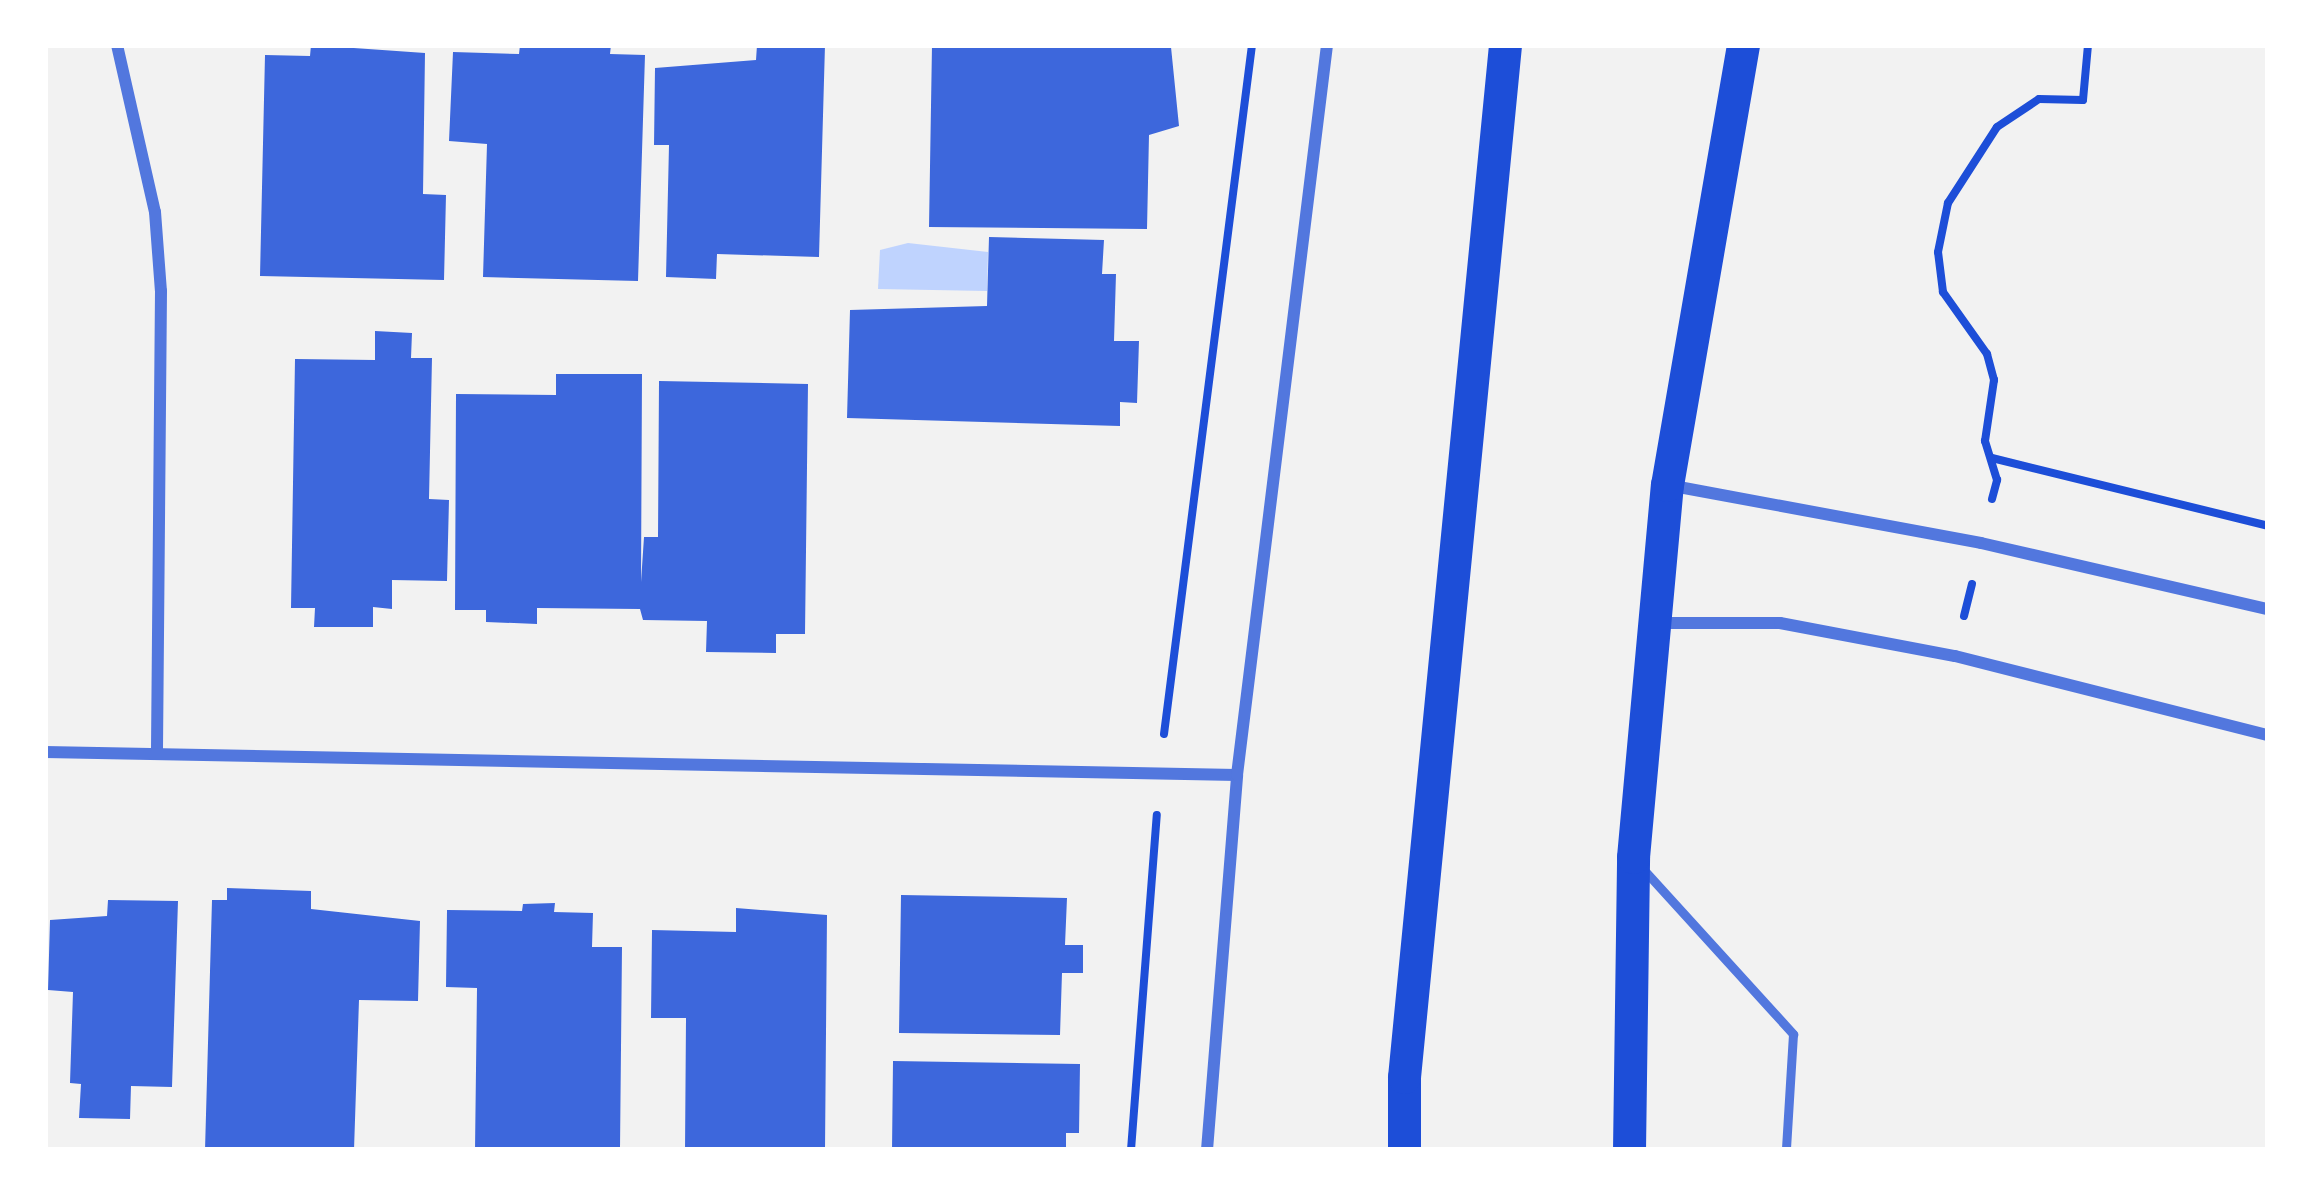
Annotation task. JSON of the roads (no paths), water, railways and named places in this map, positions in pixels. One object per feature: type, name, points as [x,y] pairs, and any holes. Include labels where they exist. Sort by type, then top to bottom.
[{"type":"highway","points":[[1404,1150],[1408,1030],[1505,45]]},
{"type":"highway","points":[[1629,1150],[1633,857],[1666,485],[1743,45]]},
{"type":"street","points":[[117,45],[155,212],[161,291],[157,754]]},
{"type":"street","points":[[1207,1150],[1238,775],[1327,45]]},
{"type":"street","points":[[1666,485],[1981,543],[2268,609]]},
{"type":"street","points":[[1657,623],[1780,622],[1955,656],[2268,735]]},
{"type":"street","points":[[45,752],[1238,775]]},
{"type":"lane","points":[[1633,857],[1793,1034],[1786,1150]]},
{"type":"water","points":[[908,243],[988,252],[987,291],[878,289],[880,250]]}]
